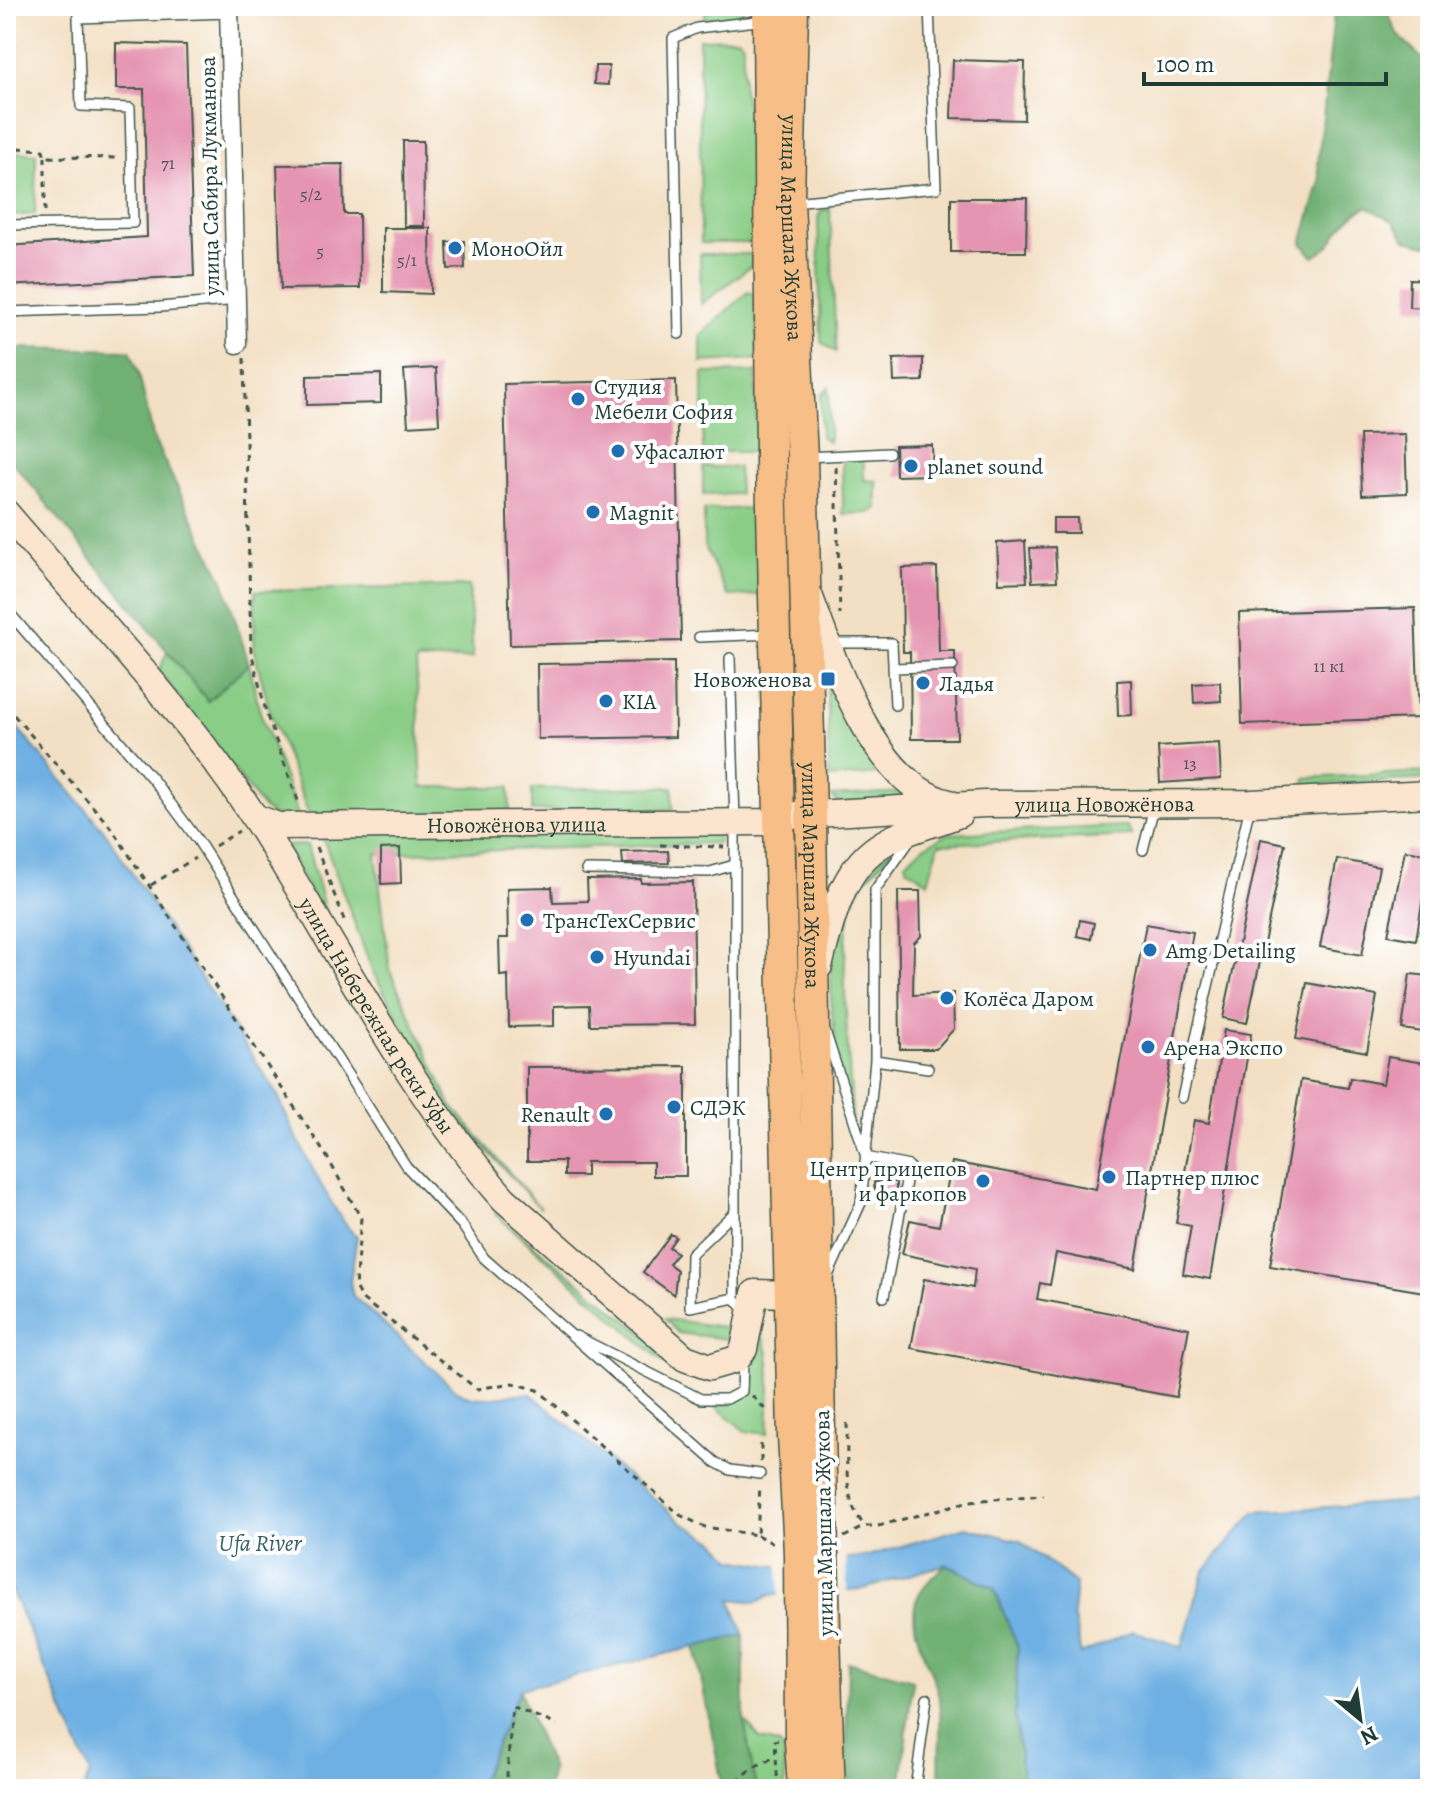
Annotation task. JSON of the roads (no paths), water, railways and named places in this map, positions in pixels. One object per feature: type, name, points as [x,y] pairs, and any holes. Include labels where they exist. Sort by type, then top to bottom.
[{"type":"main road","name":"улица Маршала Жукова","points":[[776,11],[802,457],[816,1014],[805,1294]]},
{"type":"main road","name":"улица Маршала Жукова","points":[[776,11],[775,634],[805,1294],[808,1427],[801,1742]]},
{"type":"main road","points":[[801,1742],[803,1789]]},
{"type":"main road","points":[[801,1742],[830,1789]]},
{"type":"street","name":"улица Сабира Лукманова","points":[[229,9],[240,345]]},
{"type":"street","name":"улица Набережная реки Уфы","points":[[6,513],[207,751],[246,824],[422,1090],[504,1199],[685,1358],[710,1367],[737,1359],[744,1349]]},
{"type":"street","points":[[805,586],[834,643],[863,718],[903,779],[925,796],[948,803],[985,804]]},
{"type":"street","name":"улица Новожёнова","points":[[781,816],[985,804],[1251,803],[1430,794]]},
{"type":"street","points":[[815,979],[838,898],[858,865],[883,843],[985,804]]},
{"type":"street","name":"Новожёнова улица","points":[[246,824],[767,822],[781,816]]},
{"type":"street","points":[[744,1349],[742,1307],[755,1293],[805,1294]]},
{"type":"lane","points":[[789,202],[936,188],[929,6]]},
{"type":"lane","points":[[6,225],[133,223],[130,108],[81,106],[78,18],[229,9]]},
{"type":"lane","points":[[679,334],[673,38],[697,28],[776,11]]},
{"type":"lane","points":[[6,312],[160,307],[239,300]]},
{"type":"lane","points":[[802,457],[889,453]]},
{"type":"lane","points":[[6,609],[154,781],[197,839],[406,1166],[462,1225],[484,1258],[715,1462],[730,1470],[760,1474]]},
{"type":"lane","points":[[699,637],[775,634]]},
{"type":"lane","points":[[834,643],[892,643],[895,705]]},
{"type":"lane","points":[[730,658],[735,822],[734,1213],[742,1307],[690,1307],[691,1254],[734,1213]]},
{"type":"lane","points":[[893,668],[953,666]]},
{"type":"lane","points":[[1143,850],[1155,803]]},
{"type":"lane","points":[[1182,1098],[1251,803]]},
{"type":"lane","points":[[805,1294],[838,1259],[861,1203],[875,1060],[875,890],[914,832]]},
{"type":"lane","points":[[586,870],[710,872],[734,865]]},
{"type":"lane","points":[[816,1014],[828,1038],[866,1157]]},
{"type":"lane","points":[[875,1060],[928,1068]]},
{"type":"lane","points":[[866,1157],[909,1166],[884,1297]]},
{"type":"lane","points":[[562,1329],[701,1399],[727,1399],[742,1391],[744,1349]]},
{"type":"lane","points":[[915,1789],[927,1698]]},
{"type":"water","name":"Ufa River","points":[[6,714],[105,832],[278,1095],[326,1193],[357,1236],[350,1282],[353,1296],[458,1392],[476,1398],[531,1394],[683,1523],[715,1541],[733,1559],[773,1566],[868,1556],[966,1527],[1020,1541],[1076,1583],[1073,1614],[1081,1654],[1133,1631],[1182,1647],[1204,1571],[1255,1512],[1430,1500],[1430,1789],[1024,1789],[1015,1716],[1018,1647],[994,1588],[946,1564],[863,1589],[770,1595],[757,1602],[731,1599],[744,1635],[520,1689],[477,1789],[84,1789],[90,1773],[6,1578]]},
{"type":"place","name":"МоноОйл","points":[[455,248]]},
{"type":"place","name":"Студия Мебели София","points":[[578,399]]},
{"type":"place","name":"Уфасалют","points":[[618,451]]},
{"type":"place","name":"planet sound","points":[[911,466]]},
{"type":"place","name":"Magnit","points":[[593,512]]},
{"type":"place","name":"Новоженова","points":[[828,679]]},
{"type":"place","name":"Ладья","points":[[923,683]]},
{"type":"place","name":"KIA","points":[[606,701]]},
{"type":"place","name":"ТрансТехСервис","points":[[527,920]]},
{"type":"place","name":"Amg Detailing","points":[[1150,950]]},
{"type":"place","name":"Hyundai","points":[[597,957]]},
{"type":"place","name":"Колёса Даром","points":[[947,998]]},
{"type":"place","name":"Арена Экспо","points":[[1148,1047]]},
{"type":"place","name":"СДЭК","points":[[674,1107]]},
{"type":"place","name":"Renault","points":[[606,1114]]},
{"type":"place","name":"Партнер плюс","points":[[1109,1177]]},
{"type":"place","name":"Центр прицепов и фаркопов","points":[[983,1181]]}]
